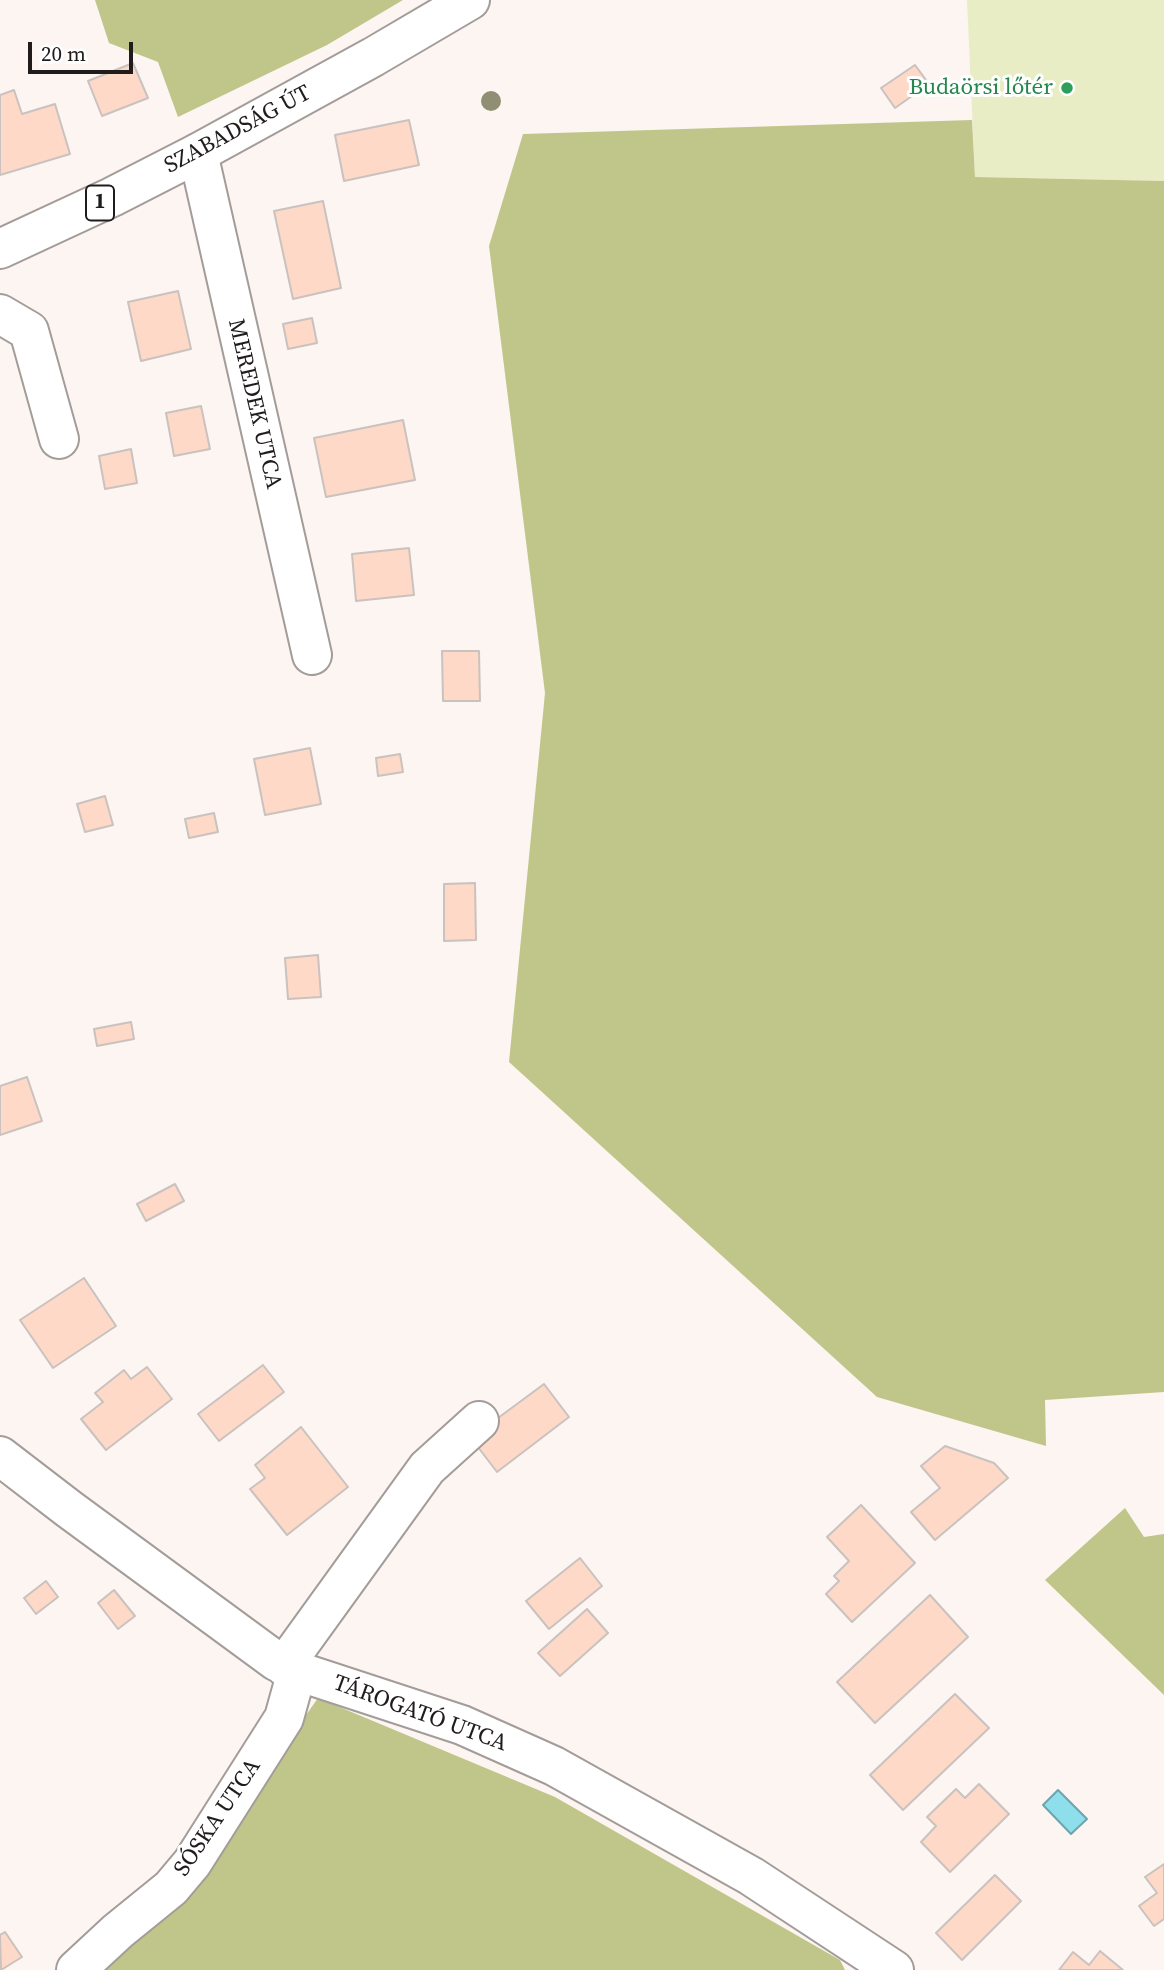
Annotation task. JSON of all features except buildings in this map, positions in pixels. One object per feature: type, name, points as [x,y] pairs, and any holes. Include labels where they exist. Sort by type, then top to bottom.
[{"type":"street","name":"SZABADSÁG ÚT","points":[[0,249],[198,153],[373,57],[470,0]]},
{"type":"street","name":"MEREDEK UTCA","points":[[198,153],[312,655]]},
{"type":"street","points":[[0,314],[29,331],[59,439]]},
{"type":"street","points":[[290,1668],[427,1468],[479,1421]]},
{"type":"street","name":"TÁROGATÓ UTCA","points":[[0,1456],[69,1510],[290,1668],[462,1724],[554,1766],[751,1876],[894,1970]]},
{"type":"street","name":"SÓSKA UTCA","points":[[76,1970],[118,1931],[172,1888],[192,1863],[284,1718],[290,1668]]},
{"type":"green space","points":[[95,0],[403,0],[327,45],[178,117],[158,62],[109,43]]},
{"type":"green space","name":"Budaörsi lőtér","points":[[967,0],[1164,0],[1164,181],[975,177]]},
{"type":"green space","points":[[972,120],[975,177],[1164,181],[1164,1392],[1045,1400],[1046,1446],[877,1397],[509,1062],[545,693],[489,246],[523,134]]},
{"type":"green space","points":[[1125,1508],[1144,1537],[1164,1534],[1164,1695],[1045,1580]]},
{"type":"green space","points":[[318,1698],[555,1797],[840,1960],[845,1970],[89,1970],[179,1896]]},
{"type":"water","points":[[1058,1790],[1087,1819],[1071,1834],[1043,1805]]},
{"type":"place","name":"Budaörsi lőtér","points":[[1067,88]]}]
